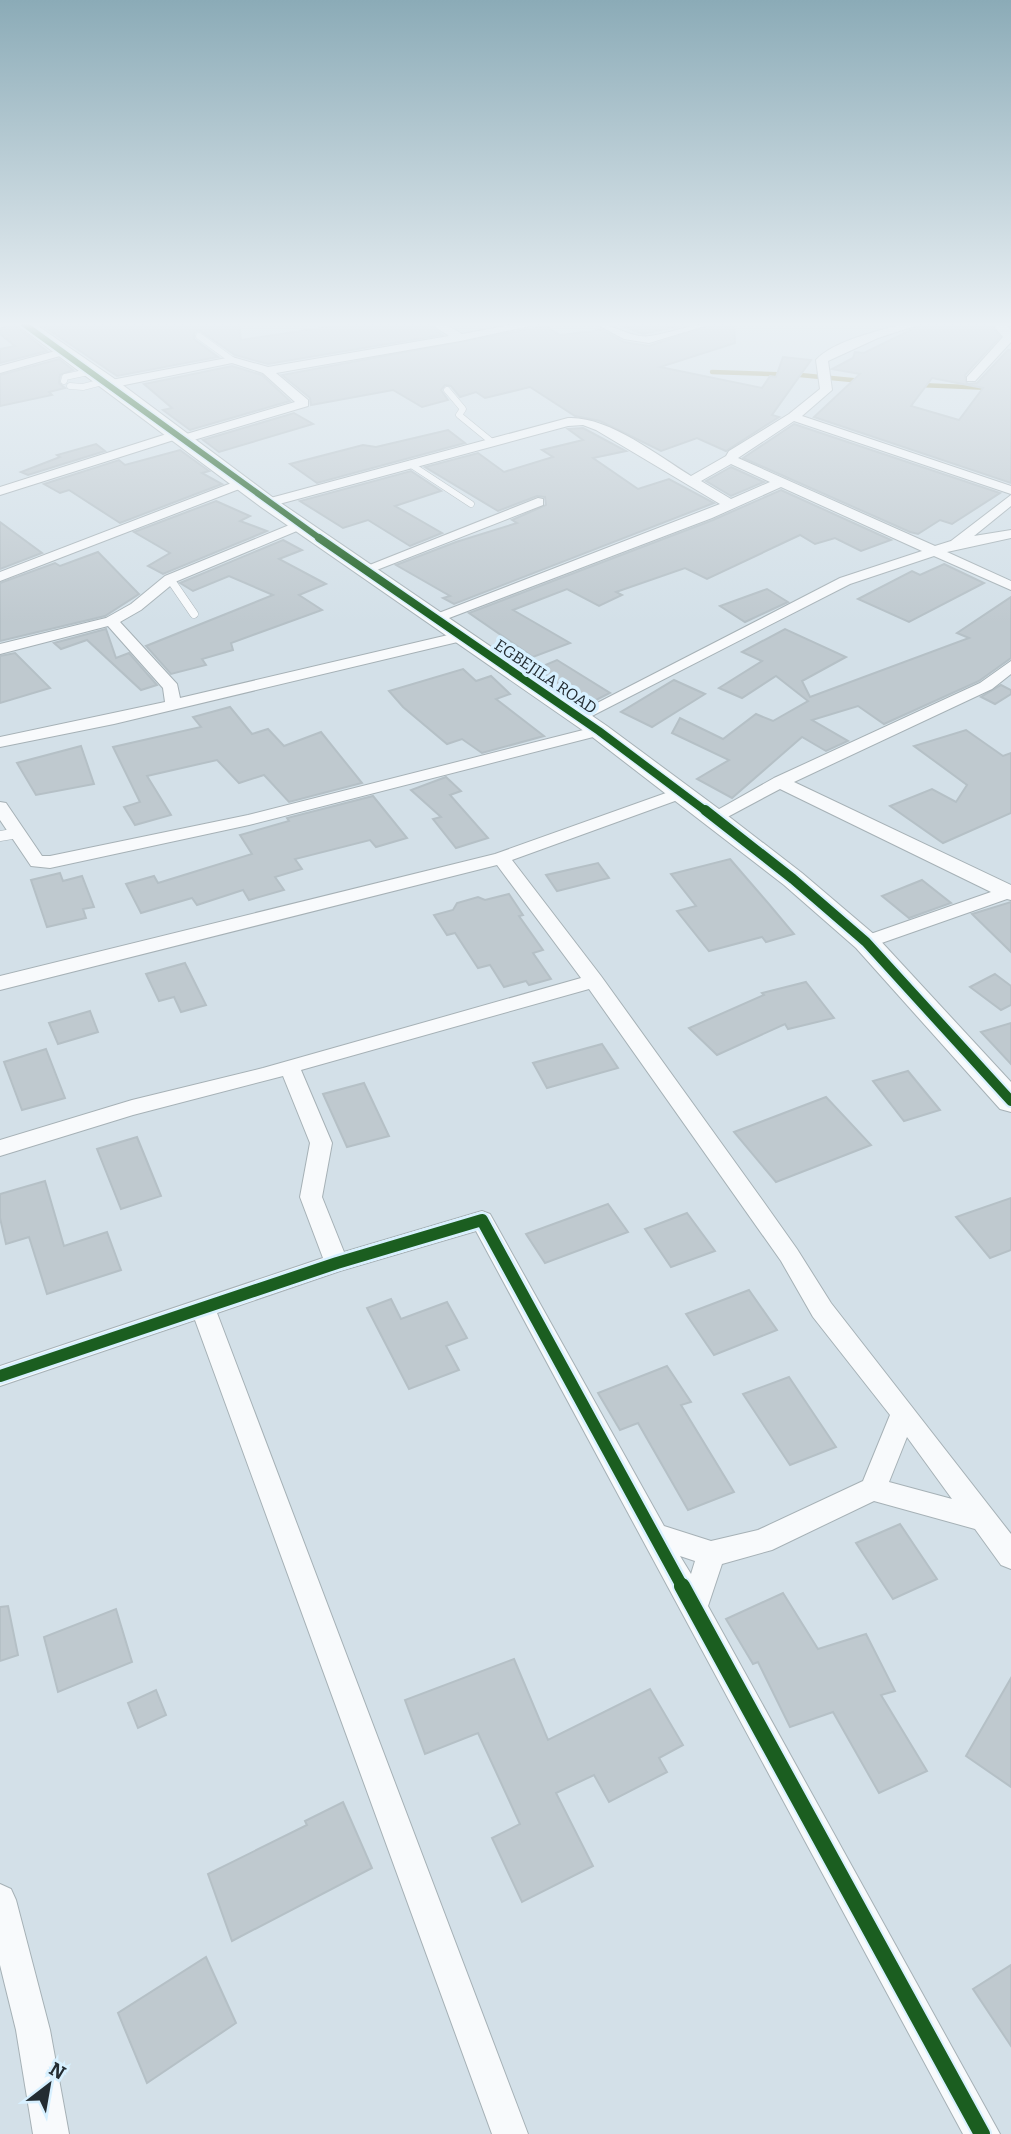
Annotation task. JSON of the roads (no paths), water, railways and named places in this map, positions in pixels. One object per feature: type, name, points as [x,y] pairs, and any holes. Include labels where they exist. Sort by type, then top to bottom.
[{"type":"street","name":"EGBEJILA ROAD","points":[[162,424],[299,525],[600,731],[793,879],[866,942],[1011,1101]]},
{"type":"street","points":[[0,491],[229,424]]},
{"type":"street","points":[[268,503],[562,424]]},
{"type":"street","points":[[591,424],[730,504]]},
{"type":"street","points":[[691,481],[731,459],[734,454],[782,424]]},
{"type":"street","points":[[811,424],[1011,497],[956,544]]},
{"type":"street","points":[[731,459],[1011,586]]},
{"type":"street","points":[[436,619],[783,481]]},
{"type":"street","points":[[0,577],[242,483]]},
{"type":"street","points":[[364,569],[538,502]]},
{"type":"street","points":[[0,649],[111,621],[136,607],[170,579],[299,525]]},
{"type":"street","points":[[578,717],[845,581],[956,544],[1011,534]]},
{"type":"street","points":[[111,621],[172,687],[173,703]]},
{"type":"street","points":[[0,742],[114,719],[461,637]]},
{"type":"street","points":[[714,817],[780,782],[986,686],[1011,666]]},
{"type":"street","points":[[0,807],[9,834],[37,862],[50,862],[249,820],[600,731]]},
{"type":"street","points":[[780,782],[1009,893]]},
{"type":"street","points":[[0,983],[501,858],[680,793]]},
{"type":"street","points":[[501,858],[594,981],[789,1255],[822,1310],[1011,1556]]},
{"type":"street","points":[[866,942],[1009,893]]},
{"type":"street","points":[[0,1148],[132,1108],[268,1074],[594,981]]},
{"type":"street","points":[[289,1066],[321,1143],[311,1197],[337,1263]]},
{"type":"street","points":[[0,1376],[337,1263],[482,1220],[982,2134]]},
{"type":"street","points":[[203,1308],[510,2134]]},
{"type":"street","points":[[873,1489],[903,1415]]},
{"type":"street","points":[[654,1535],[711,1554],[762,1541],[873,1489],[985,1520]]},
{"type":"street","points":[[694,1607],[711,1554]]},
{"type":"street","points":[[0,1900],[33,2030],[51,2134]]},
{"type":"lane","points":[[469,424],[492,442]]},
{"type":"lane","points":[[410,464],[471,504]]},
{"type":"lane","points":[[170,579],[194,614]]}]
